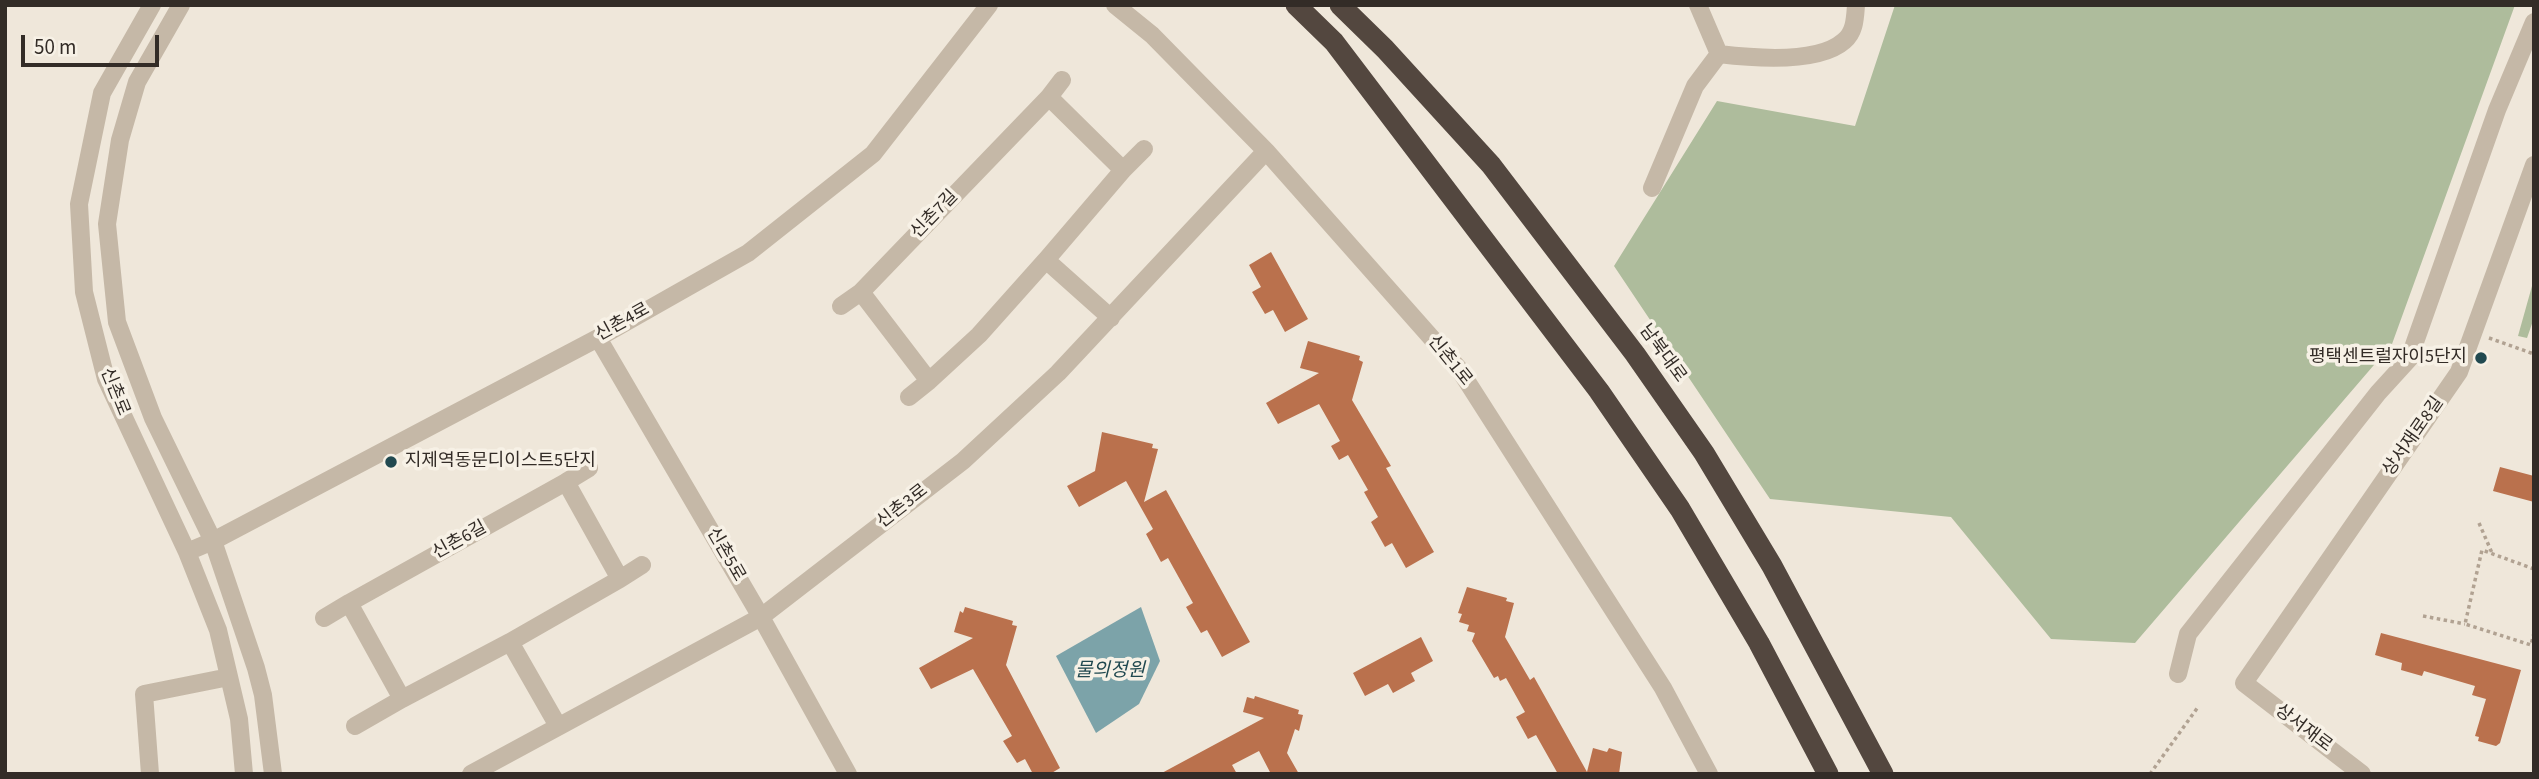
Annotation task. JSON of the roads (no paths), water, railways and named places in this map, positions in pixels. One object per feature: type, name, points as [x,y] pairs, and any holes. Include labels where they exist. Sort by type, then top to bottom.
[{"type":"highway","points":[[1296,5],[1335,42],[1606,402],[1680,509],[1759,643],[1828,774]]},
{"type":"highway","name":"남북대로","points":[[1340,5],[1385,49],[1491,165],[1635,354],[1704,453],[1772,566],[1883,774]]},
{"type":"street","name":"신촌로","points":[[152,5],[102,93],[79,204],[84,292],[106,379],[187,552],[218,630],[239,719],[244,774]]},
{"type":"street","name":"신촌로","points":[[181,5],[137,82],[120,140],[107,224],[117,323],[153,418],[213,541],[260,681],[272,774]]},
{"type":"street","name":"신촌4로","points":[[187,552],[213,541],[598,338],[748,253],[873,154],[989,5]]},
{"type":"street","name":"신촌1로","points":[[1115,5],[1152,35],[1266,151],[1459,369],[1663,688],[1709,774]]},
{"type":"street","points":[[1698,5],[1719,54]]},
{"type":"street","points":[[1719,54],[1792,57],[1832,48],[1846,40],[1854,27],[1856,5]]},
{"type":"street","points":[[2178,674],[2188,634],[2378,393],[2409,359],[2497,110],[2534,22]]},
{"type":"street","points":[[1653,188],[1695,86],[1719,54]]},
{"type":"street","name":"신촌7길","points":[[841,306],[861,292],[1049,97],[1062,80]]},
{"type":"street","points":[[1049,97],[1123,170]]},
{"type":"street","points":[[909,397],[979,335],[1144,149]]},
{"type":"street","name":"신촌3로","points":[[471,774],[761,617],[963,461],[1058,373],[1266,151]]},
{"type":"street","name":"상서재로8길","points":[[2244,683],[2459,372],[2534,165]]},
{"type":"street","points":[[1046,260],[1111,318]]},
{"type":"street","points":[[861,292],[929,381]]},
{"type":"street","name":"신촌5로","points":[[598,338],[761,617],[848,774]]},
{"type":"street","name":"신촌6길","points":[[324,618],[589,468]]},
{"type":"street","points":[[566,482],[620,579]]},
{"type":"street","points":[[355,726],[510,642],[642,565]]},
{"type":"street","points":[[349,603],[402,699]]},
{"type":"street","points":[[510,642],[558,726]]},
{"type":"street","points":[[150,774],[144,694],[229,677]]},
{"type":"street","name":"상서재로","points":[[2244,683],[2362,774]]},
{"type":"water","name":"물의정원","points":[[1141,607],[1160,661],[1139,704],[1096,733],[1056,656]]},
{"type":"place","name":"평택센트럴자이5단지","points":[[2481,358]]},
{"type":"place","name":"지제역동문디이스트5단지","points":[[391,462]]}]
